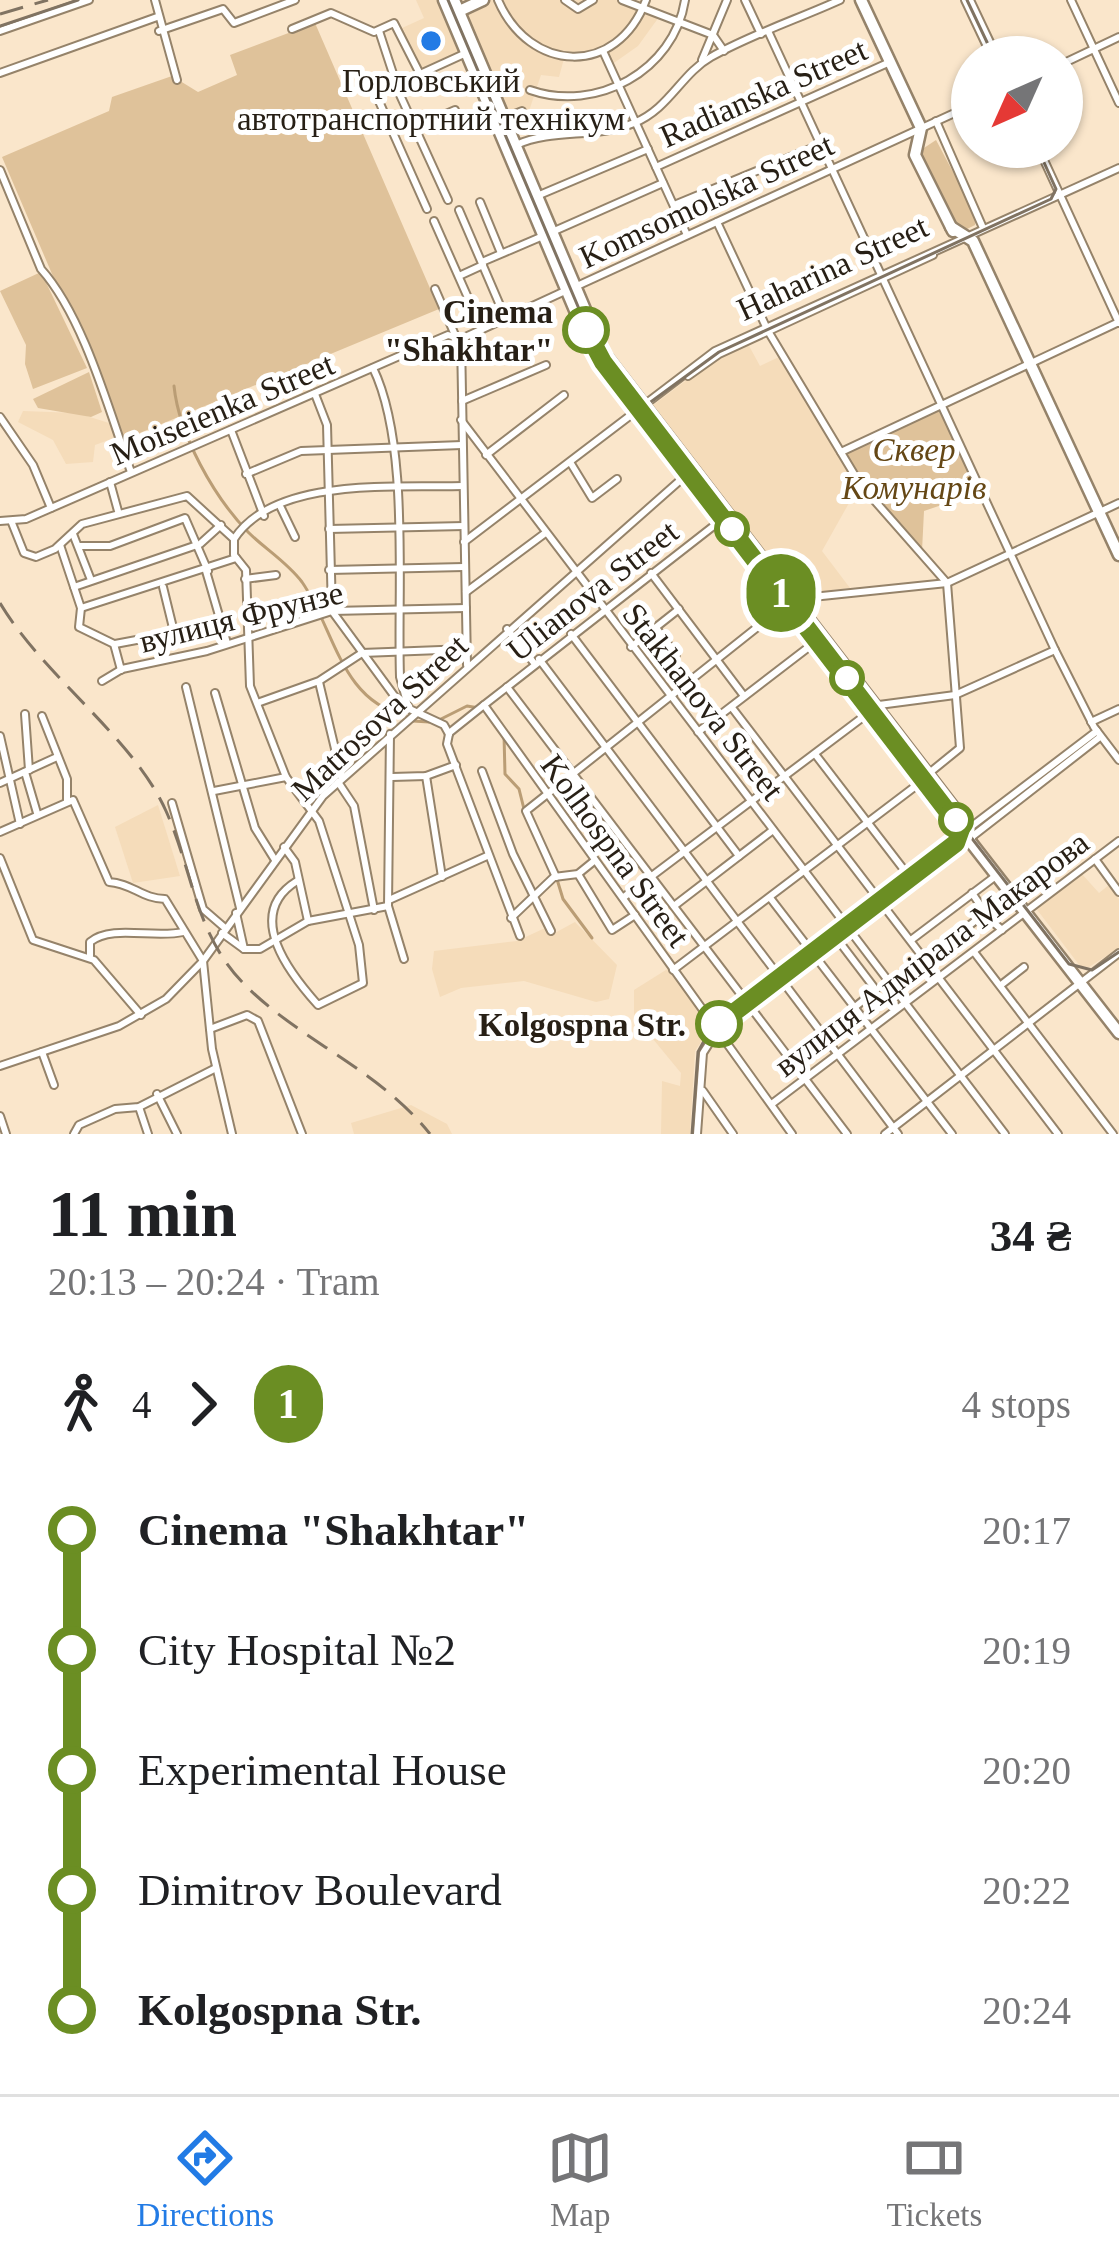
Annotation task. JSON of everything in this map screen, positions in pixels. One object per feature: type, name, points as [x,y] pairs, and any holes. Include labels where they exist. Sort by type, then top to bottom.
[{"type":"main road","points":[[444,0],[454,9],[505,118],[547,234]]},
{"type":"main road","points":[[454,9],[483,0]]},
{"type":"main road","points":[[861,0],[921,128],[915,155],[968,236],[1119,555]]},
{"type":"main road","points":[[454,9],[466,53],[547,234],[596,360],[642,406],[1119,1034]]},
{"type":"main road","points":[[642,406],[685,476],[871,710]]},
{"type":"street","points":[[0,31],[89,0]]},
{"type":"street","points":[[155,0],[159,31],[178,80]]},
{"type":"street","points":[[159,31],[223,9],[234,22],[295,0]]},
{"type":"street","points":[[498,0],[517,34],[545,51],[580,57],[603,51],[627,32],[644,4]]},
{"type":"street","points":[[565,0],[578,10],[593,0]]},
{"type":"street","points":[[622,0],[644,4],[713,35],[724,51]]},
{"type":"street","points":[[530,90],[576,96],[619,86],[654,62],[679,22],[685,0]]},
{"type":"street","points":[[516,145],[542,134],[597,133],[636,122],[668,102],[701,64],[727,0]]},
{"type":"street","points":[[745,0],[802,101],[1055,650],[1091,722],[1119,760]]},
{"type":"street","points":[[701,64],[840,0]]},
{"type":"street","points":[[968,0],[984,36]]},
{"type":"street","points":[[1071,0],[1119,103]]},
{"type":"street","points":[[292,29],[334,13],[379,31],[396,25],[420,74]]},
{"type":"street","points":[[0,73],[157,16]]},
{"type":"street","points":[[379,31],[400,95],[448,200]]},
{"type":"street","points":[[1083,54],[1119,38]]},
{"type":"street","points":[[603,51],[687,235]]},
{"type":"street","points":[[396,85],[466,53]]},
{"type":"street","name":"Radianska Street","points":[[656,166],[890,62]]},
{"type":"street","points":[[400,95],[380,102],[427,209]]},
{"type":"street","points":[[416,128],[455,110]]},
{"type":"street","points":[[505,118],[522,111]]},
{"type":"street","name":"Komsomolska Street","points":[[459,340],[951,114]]},
{"type":"street","points":[[936,121],[968,236]]},
{"type":"street","points":[[674,205],[821,144]]},
{"type":"street","points":[[537,196],[648,149]]},
{"type":"street","points":[[841,452],[1119,322],[1045,168]]},
{"type":"street","name":"Haharina Street","points":[[464,542],[715,356],[1119,168]]},
{"type":"street","points":[[0,170],[41,268],[53,282],[92,368],[131,472]]},
{"type":"street","points":[[458,276],[663,183]]},
{"type":"street","points":[[480,202],[501,254]]},
{"type":"street","points":[[459,210],[505,316]]},
{"type":"street","points":[[434,221],[469,300]]},
{"type":"street","points":[[673,970],[960,748],[947,583],[860,484],[767,329],[717,221]]},
{"type":"street","points":[[435,290],[459,340],[465,432],[467,665]]},
{"type":"street","name":"Moiseienka Street","points":[[0,521],[12,522],[51,508],[373,368],[459,340]]},
{"type":"street","points":[[460,402],[546,364]]},
{"type":"street","points":[[373,368],[388,401],[394,448],[399,650],[410,710]]},
{"type":"street","points":[[315,394],[326,419],[332,611],[410,710],[444,725],[487,856],[520,936]]},
{"type":"street","points":[[486,455],[564,395]]},
{"type":"street","points":[[0,417],[4,430],[33,466],[51,508]]},
{"type":"street","points":[[231,430],[264,516]]},
{"type":"street","name":"Stakhanova Street","points":[[465,432],[1005,1134]]},
{"type":"street","points":[[246,474],[296,452],[462,445]]},
{"type":"street","points":[[570,462],[592,498],[617,479]]},
{"type":"street","name":"Matrosova Street","points":[[203,962],[311,810],[340,780],[410,710],[685,476]]},
{"type":"street","points":[[110,482],[118,511]]},
{"type":"street","points":[[234,539],[243,528],[280,507],[327,491],[463,486]]},
{"type":"street","points":[[12,522],[28,556],[60,545],[118,511],[188,496],[234,539],[236,558],[244,566],[249,680],[286,777],[325,835],[359,945],[360,987],[316,1005],[303,981],[286,968],[273,940],[274,909],[296,881]]},
{"type":"street","points":[[556,877],[526,811],[789,603],[947,583],[1119,502]]},
{"type":"street","points":[[280,507],[295,537]]},
{"type":"street","points":[[80,546],[110,546],[185,518],[200,544],[228,644]]},
{"type":"street","name":"Ulianova Street","points":[[484,705],[720,521]]},
{"type":"street","points":[[74,586],[200,544],[221,526]]},
{"type":"street","points":[[329,530],[464,526]]},
{"type":"street","points":[[73,534],[92,580]]},
{"type":"street","points":[[466,592],[544,534]]},
{"type":"street","points":[[60,545],[81,608],[79,626],[114,644],[222,624]]},
{"type":"street","points":[[81,608],[163,586],[236,558]]},
{"type":"street","points":[[329,570],[465,567]]},
{"type":"street","points":[[651,573],[744,696]]},
{"type":"street","points":[[245,579],[276,574]]},
{"type":"street","points":[[163,586],[172,658]]},
{"type":"street","name":"вулиця Фрунзе","points":[[102,681],[121,670],[247,639],[332,611],[466,608]]},
{"type":"street","points":[[632,647],[679,609]]},
{"type":"street","points":[[656,628],[676,655]]},
{"type":"street","points":[[507,629],[604,746],[896,1131]]},
{"type":"street","points":[[571,634],[739,856]]},
{"type":"street","points":[[698,732],[814,643]]},
{"type":"street","points":[[114,644],[121,670]]},
{"type":"street","points":[[260,702],[319,681],[362,653],[467,649]]},
{"type":"street","points":[[623,898],[871,710],[955,695],[1055,650]]},
{"type":"street","points":[[319,681],[340,780],[354,806],[374,910]]},
{"type":"street","points":[[186,687],[214,791],[244,950]]},
{"type":"street","points":[[507,687],[847,1134]]},
{"type":"street","points":[[215,692],[258,836],[275,860]]},
{"type":"street","points":[[449,734],[484,705]]},
{"type":"street","name":"Kolhospna Street","points":[[484,705],[543,794],[792,1134]]},
{"type":"street","points":[[733,709],[1058,1134]]},
{"type":"street","points":[[1091,722],[1119,709]]},
{"type":"street","points":[[26,714],[27,771],[37,813]]},
{"type":"street","points":[[42,716],[68,802]]},
{"type":"street","points":[[390,734],[388,903],[404,959]]},
{"type":"street","points":[[881,902],[908,875],[1099,734]]},
{"type":"street","points":[[0,736],[20,824]]},
{"type":"street","points":[[1109,747],[1119,742]]},
{"type":"street","points":[[814,753],[908,875]]},
{"type":"street","points":[[0,783],[58,757]]},
{"type":"street","points":[[392,777],[426,776],[457,765]]},
{"type":"street","points":[[482,771],[551,931]]},
{"type":"street","points":[[426,776],[442,877]]},
{"type":"street","points":[[214,791],[286,777]]},
{"type":"street","points":[[0,832],[73,800],[109,882],[125,882],[149,899],[165,899],[203,962],[199,971],[141,1015],[0,1066]]},
{"type":"street","points":[[172,803],[203,909],[244,950],[260,949],[308,921],[374,910],[487,856]]},
{"type":"street","points":[[674,906],[773,830]]},
{"type":"street","points":[[712,1024],[781,978],[966,834]]},
{"type":"street","name":"вулиця Адмірала Макарова","points":[[772,1104],[1119,841]]},
{"type":"street","points":[[284,847],[295,862],[308,921]]},
{"type":"street","points":[[0,858],[30,937],[48,949],[91,958],[141,1015]]},
{"type":"street","points":[[1094,859],[1119,892]]},
{"type":"street","points":[[511,918],[556,877],[578,874],[594,861]]},
{"type":"street","points":[[578,874],[612,930],[634,915]]},
{"type":"street","points":[[911,940],[997,875]]},
{"type":"street","points":[[972,893],[1002,930]]},
{"type":"street","points":[[771,898],[952,1134]]},
{"type":"street","points":[[926,958],[987,914]]},
{"type":"street","points":[[813,953],[838,940],[847,928]]},
{"type":"street","points":[[91,958],[90,942],[108,932],[141,938],[183,932]]},
{"type":"street","points":[[838,940],[876,990],[855,1006]]},
{"type":"street","points":[[974,952],[1113,1134]]},
{"type":"street","points":[[885,1134],[896,1131],[957,1076],[1119,953]]},
{"type":"street","points":[[199,971],[232,1134]]},
{"type":"street","points":[[1000,986],[1016,973]]},
{"type":"street","points":[[697,1134],[703,1053],[781,978]]},
{"type":"street","points":[[210,1029],[247,1015],[258,1021],[302,1134]]},
{"type":"street","points":[[42,1052],[53,1085]]},
{"type":"street","points":[[74,1134],[79,1125],[115,1109],[139,1107],[216,1068]]},
{"type":"street","points":[[701,1088],[733,1134]]},
{"type":"street","points":[[157,1094],[177,1134]]},
{"type":"street","points":[[139,1107],[148,1134]]},
{"type":"street","points":[[0,1116],[6,1134]]},
{"type":"street","points":[[1107,1126],[1119,1118]]},
{"type":"street","points":[[88,1124],[91,1134]]},
{"type":"shaded area","name":"Горловський автотранспортний технікум","points":[[416,0],[437,0],[460,55],[421,71],[402,28],[424,18]]},
{"type":"shaded area","points":[[461,0],[643,0],[641,10],[659,17],[638,46],[611,65],[603,50],[565,55],[559,77],[541,75],[529,111],[510,117]]},
{"type":"shaded area","points":[[748,344],[760,366],[779,357],[858,487],[822,551],[850,588],[798,594],[652,406],[720,355]]},
{"type":"shaded area","points":[[23,411],[77,413],[109,423],[117,437],[95,445],[93,462],[66,464],[53,440],[18,422]]},
{"type":"shaded area","points":[[158,805],[180,876],[133,883],[115,827]]},
{"type":"shaded area","points":[[1081,873],[1099,893],[1109,885],[1119,899],[1119,948],[1089,967],[1080,966],[1035,907]]},
{"type":"shaded area","points":[[575,922],[617,965],[609,999],[596,1002],[524,981],[461,988],[440,997],[432,969],[434,951],[517,941],[545,928],[551,935]]},
{"type":"shaded area","points":[[669,968],[711,1027],[695,1051],[690,1134],[661,1134],[662,1081],[680,1086],[681,1073],[634,1016],[634,990]]},
{"type":"shaded area","points":[[411,1105],[447,1124],[452,1134],[354,1134],[351,1123]]},
{"type":"green space","points":[[315,23],[439,309],[123,440],[2,157],[109,111],[112,97],[172,76],[198,92],[237,75],[230,55]]},
{"type":"green space","points":[[936,140],[977,217],[975,225],[963,231],[953,227],[918,152]]},
{"type":"green space","points":[[41,272],[87,368],[33,389],[25,364],[26,345],[0,291]]},
{"type":"green space","points":[[89,372],[102,412],[91,417],[38,408],[33,399]]},
{"type":"green space","name":"Сквер Комунарів","points":[[941,407],[980,492],[924,511],[922,551],[862,482],[845,453]]},
{"type":"waterway","points":[[174,386],[191,444],[223,501],[248,532],[302,582],[342,661],[366,695],[405,715]]},
{"type":"waterway","points":[[439,720],[467,706],[479,708]]},
{"type":"waterway","points":[[413,721],[429,722]]},
{"type":"waterway","points":[[504,735],[505,774],[519,789],[524,809]]},
{"type":"waterway","points":[[556,876],[563,899],[592,938]]},
{"type":"tram line","points":[[0,26],[78,0]]},
{"type":"tram line","points":[[448,0],[599,356],[1069,964],[1092,970],[1119,952]]},
{"type":"tram line","points":[[967,0],[984,36]]},
{"type":"tram line","points":[[634,402],[648,404],[719,352],[1051,199],[1056,189],[1046,168]]},
{"type":"tram line","name":"1","points":[[586,330],[603,362],[961,829],[956,843],[719,1024]]},
{"type":"tram line","points":[[692,1134],[698,1052],[710,1030],[956,843],[959,825]]},
{"type":"railway","points":[[0,14],[48,0]]},
{"type":"railway","points":[[0,603],[40,657],[111,732],[151,784],[175,834],[205,924],[228,966],[267,1005],[387,1091],[430,1134]]},
{"type":"place","name":"Горловський автотранспортний технікум","points":[[431,41]]},
{"type":"place","name":"Cinema \"Shakhtar\"","points":[[586,330]]},
{"type":"place","name":"Kolgospna Str.","points":[[719,1024]]}]
